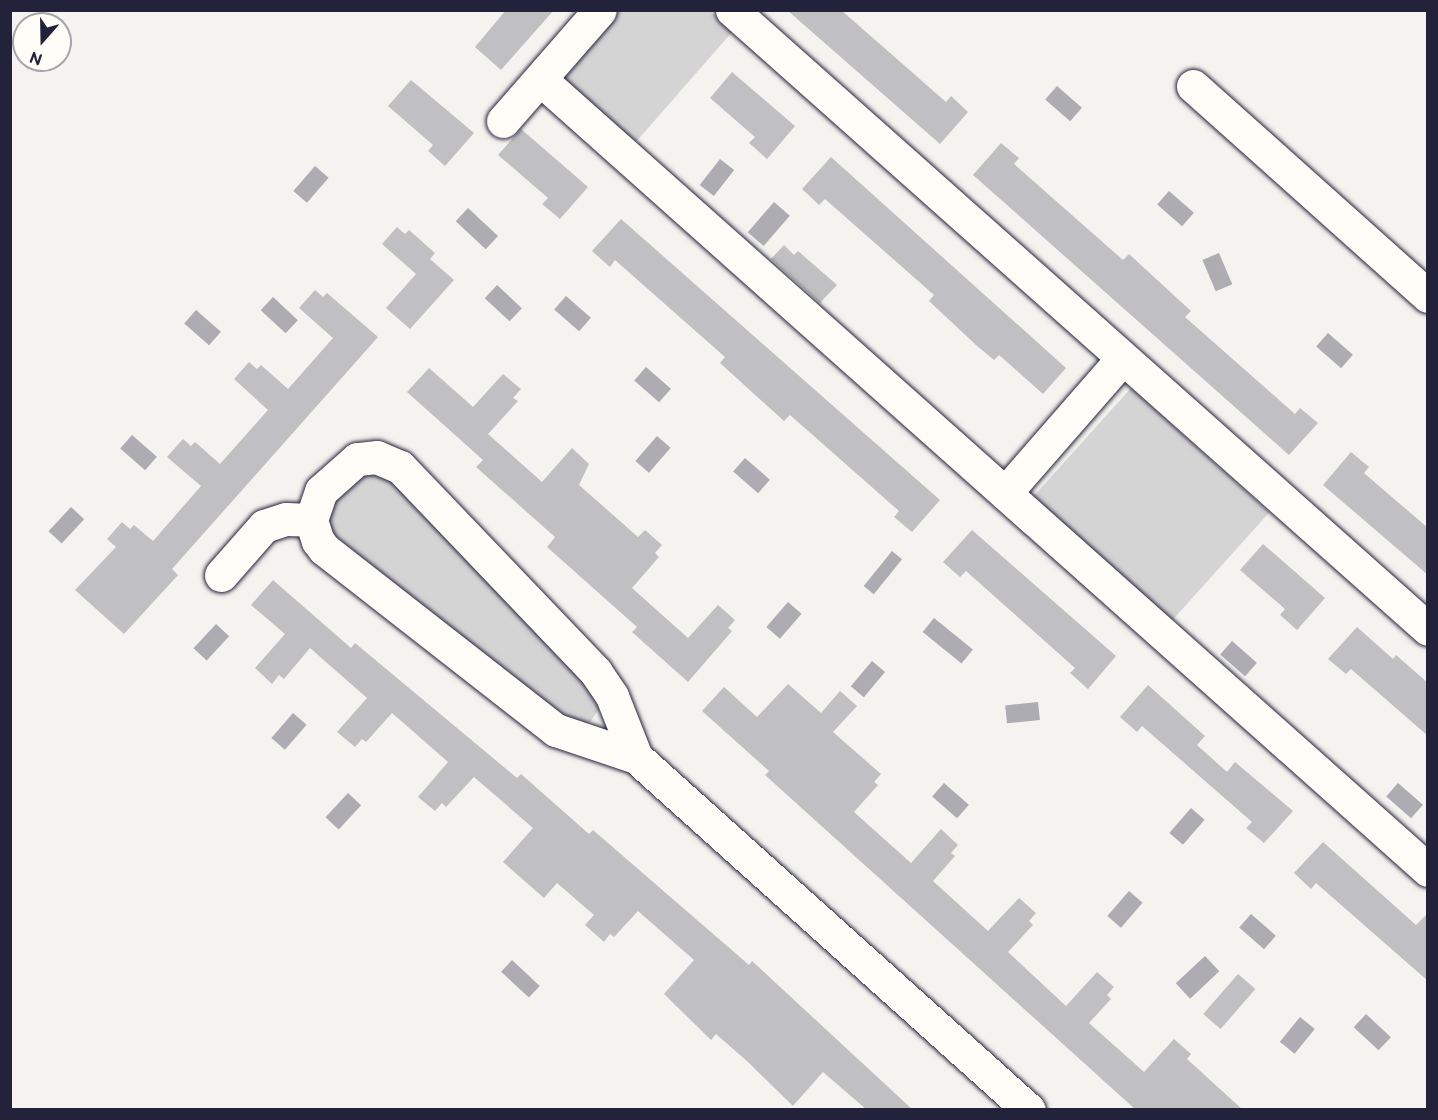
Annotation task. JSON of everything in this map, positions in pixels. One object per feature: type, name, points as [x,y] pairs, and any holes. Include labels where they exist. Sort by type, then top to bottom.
[{"type":"street","points":[[503,121],[600,10]]},
{"type":"street","points":[[732,10],[1428,629]]},
{"type":"street","points":[[540,79],[1428,870]]},
{"type":"street","points":[[1193,86],[1428,296]]},
{"type":"street","points":[[1005,493],[1122,359]]},
{"type":"street","points":[[636,757],[612,696],[596,672],[393,462],[370,456],[347,464],[321,490],[311,520],[318,541],[324,549],[544,722],[575,738],[636,757],[1029,1110]]},
{"type":"street","points":[[221,575],[264,526],[286,519],[311,520]]},
{"type":"street","points":[[575,738],[600,723],[612,696]]},
{"type":"shaded area","points":[[612,11],[710,11],[733,31],[635,143],[556,74]]},
{"type":"shaded area","points":[[1057,86],[1082,108],[1070,121],[1045,100]]},
{"type":"shaded area","points":[[720,159],[734,170],[714,196],[700,185]]},
{"type":"shaded area","points":[[315,166],[329,178],[307,203],[293,191]]},
{"type":"shaded area","points":[[1169,191],[1194,213],[1182,226],[1157,205]]},
{"type":"shaded area","points":[[774,202],[790,216],[764,246],[748,232]]},
{"type":"shaded area","points":[[468,208],[498,236],[486,249],[456,221]]},
{"type":"shaded area","points":[[1219,253],[1232,284],[1216,291],[1202,260]]},
{"type":"shaded area","points":[[497,285],[522,308],[510,321],[485,298]]},
{"type":"shaded area","points":[[566,296],[591,318],[579,331],[554,310]]},
{"type":"shaded area","points":[[273,297],[298,320],[286,333],[261,310]]},
{"type":"shaded area","points":[[196,310],[221,332],[209,345],[184,324]]},
{"type":"shaded area","points":[[1328,333],[1353,355],[1341,368],[1316,347]]},
{"type":"shaded area","points":[[646,367],[671,389],[659,402],[634,381]]},
{"type":"shaded area","points":[[1131,388],[1269,512],[1170,623],[1031,499]]},
{"type":"shaded area","points":[[132,435],[157,457],[145,470],[120,449]]},
{"type":"shaded area","points":[[657,436],[671,448],[649,473],[635,461]]},
{"type":"shaded area","points":[[745,458],[770,480],[758,493],[733,472]]},
{"type":"shaded area","points":[[357,472],[387,472],[594,687],[602,704],[591,721],[580,727],[563,723],[336,543],[324,512]]},
{"type":"shaded area","points":[[71,507],[84,519],[62,543],[48,531]]},
{"type":"shaded area","points":[[892,551],[902,559],[874,594],[864,586]]},
{"type":"shaded area","points":[[788,602],[802,614],[780,639],[766,627]]},
{"type":"shaded area","points":[[934,618],[973,649],[962,663],[923,632]]},
{"type":"shaded area","points":[[216,624],[229,636],[207,660],[193,648]]},
{"type":"shaded area","points":[[1232,641],[1257,663],[1245,676],[1220,655]]},
{"type":"shaded area","points":[[872,661],[885,672],[864,697],[851,686]]},
{"type":"shaded area","points":[[1038,702],[1040,720],[1007,723],[1005,705]]},
{"type":"shaded area","points":[[293,713],[307,725],[285,750],[271,738]]},
{"type":"shaded area","points":[[944,783],[969,805],[957,818],[932,797]]},
{"type":"shaded area","points":[[1398,783],[1423,805],[1411,818],[1386,797]]},
{"type":"shaded area","points":[[348,793],[361,805],[339,829],[325,817]]},
{"type":"shaded area","points":[[1191,808],[1205,820],[1183,845],[1169,833]]},
{"type":"shaded area","points":[[1129,891],[1143,903],[1121,928],[1107,916]]},
{"type":"shaded area","points":[[1251,914],[1276,936],[1264,949],[1239,928]]},
{"type":"shaded area","points":[[1205,956],[1219,971],[1190,999],[1176,983]]},
{"type":"shaded area","points":[[512,960],[540,986],[529,998],[501,972]]},
{"type":"shaded area","points":[[1366,1014],[1391,1037],[1379,1050],[1354,1027]]},
{"type":"shaded area","points":[[1300,1017],[1315,1029],[1295,1054],[1280,1042]]},
{"type":"building","points":[[506,10],[554,10],[501,70],[475,47]]},
{"type":"building","points":[[787,10],[841,10],[946,102],[951,96],[968,112],[940,144]]},
{"type":"building","points":[[732,72],[795,126],[767,159],[749,143],[755,137],[710,98]]},
{"type":"building","points":[[411,80],[474,133],[445,166],[428,151],[433,145],[388,106]]},
{"type":"building","points":[[521,129],[588,187],[560,219],[542,204],[548,198],[498,155]]},
{"type":"building","points":[[1001,143],[1019,158],[1014,164],[1123,260],[1129,254],[1191,311],[1185,317],[1295,414],[1300,408],[1318,423],[1289,455],[973,175]]},
{"type":"building","points":[[831,157],[1066,368],[1043,394],[999,355],[994,360],[976,345],[929,301],[934,295],[825,199],[819,205],[802,189]]},
{"type":"building","points":[[621,219],[940,500],[912,532],[894,517],[899,511],[790,415],[784,421],[720,363],[725,357],[615,260],[610,267],[592,251]]},
{"type":"building","points":[[397,227],[405,234],[409,230],[435,253],[430,259],[454,280],[410,329],[386,308],[416,274],[382,244]]},
{"type":"building","points":[[784,245],[794,255],[798,251],[837,285],[820,303],[771,259]]},
{"type":"building","points":[[315,290],[323,297],[327,293],[378,337],[172,569],[178,575],[124,634],[75,590],[116,547],[107,539],[122,522],[130,529],[134,525],[153,541],[201,486],[167,457],[183,439],[191,446],[195,442],[220,464],[268,410],[234,379],[249,362],[257,369],[261,365],[288,389],[333,338],[299,308]]},
{"type":"building","points":[[429,368],[473,407],[503,374],[521,389],[513,398],[518,401],[488,434],[542,482],[572,448],[589,464],[579,485],[638,537],[645,530],[662,545],[655,553],[659,557],[632,588],[688,638],[718,605],[735,620],[728,628],[732,631],[688,682],[632,632],[637,627],[547,547],[555,537],[476,467],[483,460],[407,392]]},
{"type":"building","points":[[1351,452],[1369,467],[1364,473],[1428,528],[1428,575],[1323,485]]},
{"type":"building","points":[[972,530],[1116,656],[1088,689],[1070,673],[1075,668],[966,571],[960,577],[943,562]]},
{"type":"building","points":[[1263,544],[1325,598],[1297,630],[1280,615],[1285,609],[1240,570]]},
{"type":"building","points":[[273,580],[351,648],[355,643],[517,778],[521,774],[589,834],[593,830],[749,965],[752,961],[913,1110],[867,1110],[823,1072],[793,1106],[716,1034],[711,1040],[664,994],[694,960],[638,911],[614,937],[610,934],[604,942],[585,925],[594,915],[557,883],[544,898],[503,862],[533,828],[474,777],[446,807],[442,803],[435,811],[418,797],[448,762],[392,713],[366,742],[362,739],[355,747],[337,732],[367,698],[310,648],[284,679],[279,675],[272,684],[255,668],[285,634],[251,605]]},
{"type":"building","points":[[1357,627],[1393,659],[1396,655],[1428,683],[1428,736],[1351,669],[1346,674],[1328,659]]},
{"type":"building","points":[[788,684],[821,713],[840,691],[857,706],[833,732],[881,774],[874,782],[878,785],[854,812],[911,863],[941,829],[958,845],[951,853],[955,856],[933,881],[988,931],[1019,898],[1036,913],[1029,921],[1033,925],[1008,952],[1066,1006],[1097,972],[1114,987],[1107,995],[1111,999],[1089,1023],[1144,1072],[1174,1039],[1191,1054],[1187,1059],[1243,1110],[1136,1110],[765,775],[769,771],[702,711],[724,687],[757,717]]},
{"type":"building","points":[[1148,685],[1205,736],[1197,745],[1227,772],[1235,762],[1293,811],[1264,843],[1246,828],[1252,822],[1142,726],[1137,732],[1120,717]]},
{"type":"building","points":[[1323,842],[1416,925],[1428,913],[1428,981],[1316,883],[1311,889],[1294,873]]},
{"type":"building","points":[[1238,974],[1255,989],[1221,1029],[1203,1014]]}]
